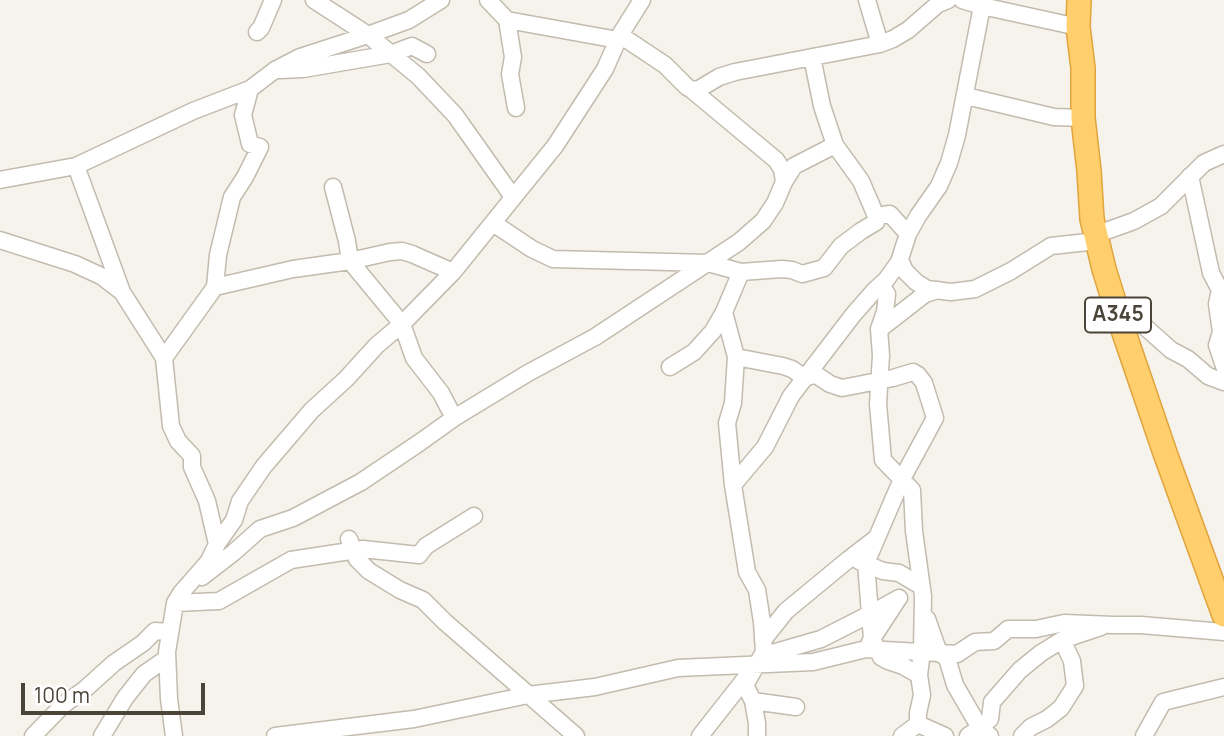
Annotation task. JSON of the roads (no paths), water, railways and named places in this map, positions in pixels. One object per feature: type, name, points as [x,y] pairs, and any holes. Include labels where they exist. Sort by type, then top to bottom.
[{"type":"highway","name":"A345","points":[[1079,0],[1083,118],[1096,238],[1113,298],[1165,453],[1224,615]]},
{"type":"street","points":[[257,32],[273,0]]},
{"type":"street","points":[[314,0],[368,35],[418,76],[454,115],[513,197]]},
{"type":"street","points":[[409,20],[412,0]]},
{"type":"street","points":[[0,180],[76,166],[193,111],[250,89],[275,70],[300,57],[409,20],[441,0]]},
{"type":"street","points":[[488,0],[507,20],[513,57],[510,74],[516,108]]},
{"type":"street","points":[[173,736],[167,657],[178,598],[209,561],[234,520],[240,501],[264,466],[312,410],[453,272],[555,146],[605,69],[619,37],[642,0]]},
{"type":"street","points":[[867,0],[880,44]]},
{"type":"street","points":[[692,90],[735,72],[893,40],[938,4],[948,0]]},
{"type":"street","points":[[962,0],[1078,27]]},
{"type":"street","points":[[733,485],[765,447],[791,396],[804,378],[900,260],[908,234],[939,186],[957,135],[982,6]]},
{"type":"street","points":[[507,20],[619,37],[665,65],[687,87],[776,160],[782,169],[783,183]]},
{"type":"street","points":[[275,70],[303,69],[391,54],[412,46],[427,54]]},
{"type":"street","points":[[494,223],[532,249],[553,259],[708,263],[741,272],[792,270],[802,274],[824,268],[841,246],[876,222],[876,216],[861,181],[835,145],[822,106],[812,57]]},
{"type":"street","points":[[164,358],[215,287],[218,255],[232,197],[260,147],[250,144],[243,115],[250,89]]},
{"type":"street","points":[[966,96],[1054,117],[1083,118]]},
{"type":"street","points":[[178,598],[260,529],[293,518],[361,482],[453,418],[595,337],[739,242],[763,221],[794,166],[835,145]]},
{"type":"street","points":[[900,260],[905,271],[928,289],[951,292],[975,289],[1051,246],[1096,238],[1134,221],[1161,206],[1204,163],[1224,154]]},
{"type":"street","points":[[76,166],[122,292],[164,358],[171,426],[178,442],[192,456],[192,467],[207,501],[217,544]]},
{"type":"street","points":[[1190,176],[1211,273],[1220,290],[1217,304],[1221,332],[1217,345],[1224,366]]},
{"type":"street","points":[[333,187],[348,242],[350,261],[402,324],[414,358],[441,393],[453,418]]},
{"type":"street","points":[[876,216],[890,214],[908,234]]},
{"type":"street","points":[[0,240],[75,264],[101,276],[122,292]]},
{"type":"street","points":[[215,287],[390,251],[402,251],[453,272]]},
{"type":"street","points":[[670,367],[694,352],[713,331],[741,272]]},
{"type":"street","points":[[881,285],[887,294],[879,330],[881,355],[878,404],[883,460],[912,490],[914,531],[929,628],[939,653],[947,658],[955,685],[980,733],[990,719],[992,702],[1020,670],[1062,640],[1107,625]]},
{"type":"street","points":[[879,330],[925,294],[938,290]]},
{"type":"street","points":[[1113,298],[1171,349],[1208,376],[1224,382]]},
{"type":"street","points":[[724,312],[736,357],[733,403],[727,423],[733,485],[747,572],[757,590],[760,654],[745,685],[753,701],[757,736]]},
{"type":"street","points":[[736,357],[783,366],[804,378]]},
{"type":"street","points":[[804,378],[816,374],[830,384],[842,388],[913,372],[918,375],[928,392],[935,418],[902,479],[866,563],[872,646],[881,657],[919,675]]},
{"type":"street","points":[[178,598],[219,601],[291,560],[352,545],[363,549],[419,555],[426,546],[474,516]]},
{"type":"street","points":[[709,736],[786,611],[875,539]]},
{"type":"street","points":[[352,545],[357,559],[369,572],[423,600],[576,736]]},
{"type":"street","points":[[849,558],[883,571],[899,573],[922,593],[922,651],[919,675],[922,695],[918,724]]},
{"type":"street","points":[[275,736],[414,719],[528,695],[596,687],[678,668],[760,654],[821,639],[899,598],[922,593]]},
{"type":"street","points":[[872,646],[899,598]]},
{"type":"street","points":[[760,654],[813,662],[872,646],[957,654],[975,642],[994,641],[1008,629],[1036,629],[1064,623],[1141,625],[1224,632]]},
{"type":"street","points":[[33,736],[63,705],[155,631],[170,632]]},
{"type":"street","points":[[1022,736],[1061,708],[1075,686],[1072,662],[1062,640]]},
{"type":"street","points":[[102,736],[125,698],[144,674],[167,657]]},
{"type":"street","points":[[1144,736],[1163,702],[1224,687]]},
{"type":"street","points":[[700,736],[736,691]]},
{"type":"street","points":[[753,701],[796,707]]},
{"type":"street","points":[[902,736],[918,724]]},
{"type":"street","points":[[918,724],[945,736]]}]
